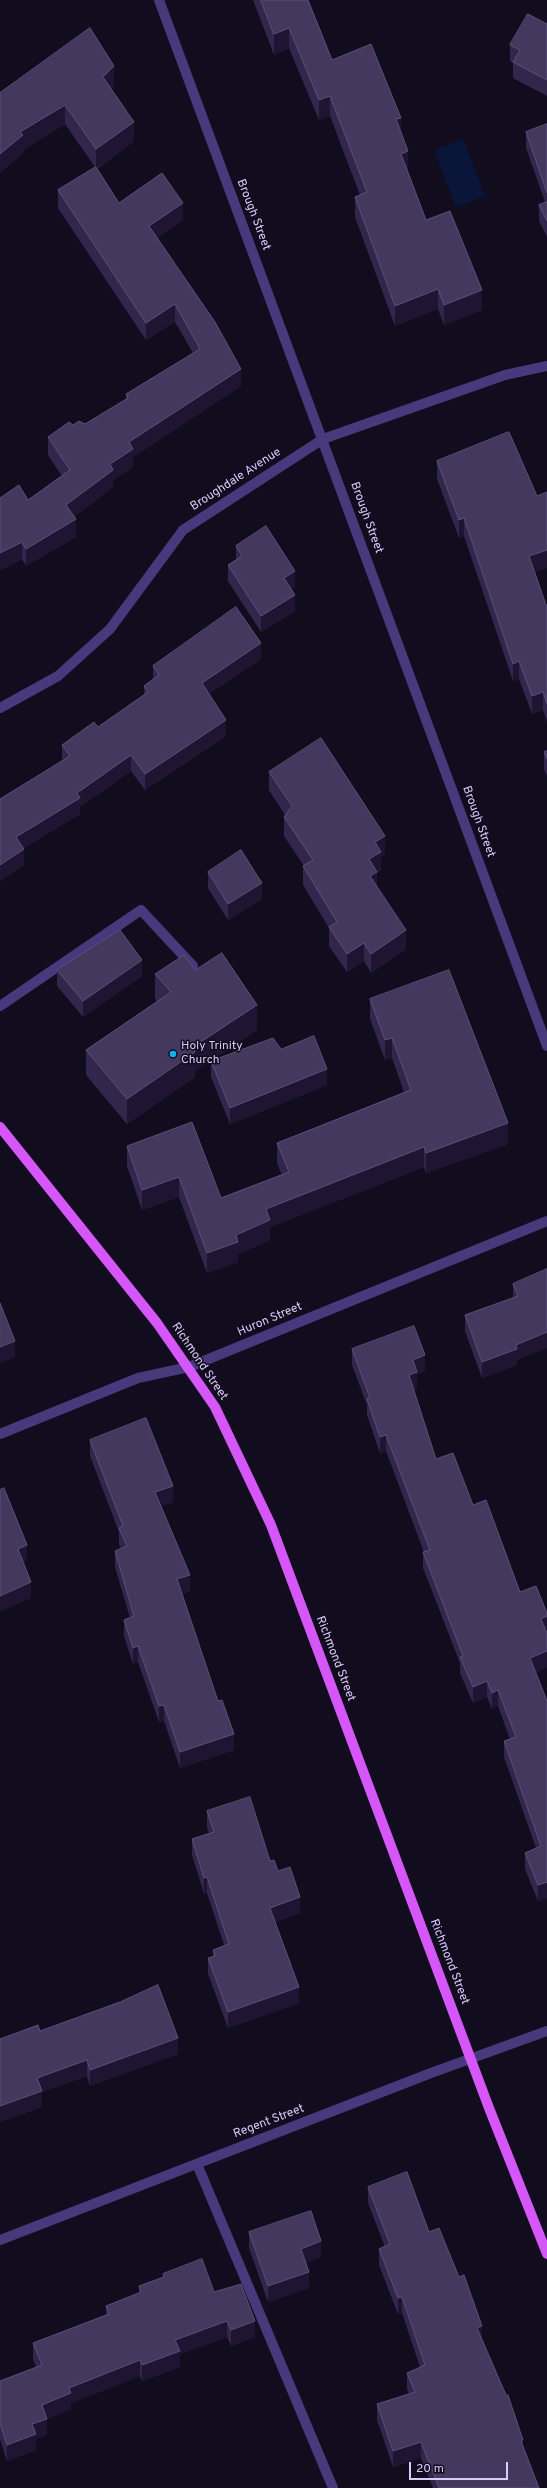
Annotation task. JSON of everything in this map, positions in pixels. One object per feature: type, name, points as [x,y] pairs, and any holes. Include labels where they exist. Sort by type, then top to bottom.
[{"type":"main road","name":"Richmond Street","points":[[0,1126],[158,1323],[189,1368],[214,1408],[271,1525],[471,2058],[547,2254]]},
{"type":"street","name":"Brough Street","points":[[159,0],[547,1046]]},
{"type":"street","name":"Broughdale Avenue","points":[[0,708],[58,676],[110,629],[183,530],[323,439],[505,375],[547,366]]},
{"type":"street","points":[[0,1006],[141,910],[193,966]]},
{"type":"street","name":"Huron Street","points":[[0,1434],[138,1378],[189,1368],[547,1221]]},
{"type":"street","name":"Regent Street","points":[[0,2240],[471,2058],[547,2031]]},
{"type":"street","points":[[197,2164],[333,2488]]},
{"type":"water","points":[[463,139],[485,196],[456,207],[434,150]]},
{"type":"building","points":[[261,0],[308,0],[332,60],[371,44],[401,118],[396,119],[408,151],[401,154],[426,220],[450,211],[482,290],[444,305],[438,289],[395,306],[355,197],[367,192],[330,96],[319,100],[289,28],[274,34]]},
{"type":"building","points":[[528,14],[547,24],[547,80],[513,62],[520,50],[510,45]]},
{"type":"building","points":[[90,28],[114,66],[103,77],[134,122],[96,149],[65,105],[20,132],[23,135],[0,154],[0,93]]},
{"type":"building","points":[[547,124],[547,193],[526,132]]},
{"type":"building","points":[[96,167],[119,203],[162,173],[183,203],[149,226],[215,322],[241,369],[129,442],[133,449],[110,464],[113,470],[66,505],[76,519],[26,549],[22,542],[0,553],[0,498],[19,485],[28,500],[70,470],[48,437],[69,422],[73,425],[79,421],[85,424],[128,398],[126,394],[200,349],[175,304],[146,323],[58,190]]},
{"type":"building","points":[[547,202],[547,221],[539,205]]},
{"type":"building","points":[[509,432],[537,496],[547,492],[547,550],[529,556],[547,605],[547,704],[543,692],[532,696],[519,661],[513,664],[464,518],[459,520],[437,461]]},
{"type":"building","points":[[266,526],[295,571],[284,578],[295,595],[261,616],[228,565],[242,556],[236,546]]},
{"type":"building","points":[[236,607],[261,643],[202,683],[226,720],[145,774],[131,755],[77,793],[80,798],[16,837],[24,849],[0,865],[0,799],[70,756],[62,745],[94,722],[98,727],[148,692],[144,686],[159,675],[153,666]]},
{"type":"building","points":[[321,738],[385,836],[375,842],[381,852],[369,859],[377,872],[370,876],[406,930],[371,954],[364,943],[347,954],[329,927],[337,922],[303,866],[313,860],[284,817],[292,806],[269,772]]},
{"type":"building","points":[[547,751],[547,759],[544,752]]},
{"type":"building","points":[[241,850],[262,883],[228,904],[208,872]]},
{"type":"building","points":[[120,930],[142,960],[83,1001],[57,970]]},
{"type":"building","name":"Holy Trinity Church","points":[[222,953],[257,1005],[193,1047],[195,1052],[127,1099],[86,1050],[171,992],[155,974],[184,955],[195,970]]},
{"type":"building","points":[[449,970],[508,1123],[426,1153],[424,1147],[266,1209],[270,1220],[236,1235],[238,1242],[207,1253],[179,1177],[142,1190],[127,1146],[192,1122],[221,1198],[289,1172],[277,1143],[411,1090],[392,1038],[385,1040],[370,999]]},
{"type":"building","points":[[314,1036],[327,1069],[230,1108],[211,1061],[273,1038],[281,1049]]},
{"type":"building","points":[[547,1269],[547,1332],[516,1345],[517,1349],[482,1362],[465,1315],[518,1296],[513,1284]]},
{"type":"building","points":[[0,1303],[15,1341],[0,1347]]},
{"type":"building","points":[[414,1326],[425,1355],[413,1360],[417,1372],[409,1375],[436,1459],[453,1453],[473,1505],[486,1500],[520,1592],[536,1586],[547,1613],[547,1616],[541,1619],[547,1633],[547,1651],[530,1658],[547,1701],[547,1882],[538,1885],[525,1853],[541,1846],[504,1741],[516,1737],[498,1690],[492,1693],[487,1681],[473,1687],[460,1657],[463,1656],[423,1552],[430,1550],[386,1435],[380,1437],[367,1399],[370,1398],[352,1349]]},
{"type":"building","points":[[146,1418],[173,1486],[155,1492],[190,1575],[177,1579],[218,1701],[222,1700],[234,1734],[180,1752],[164,1705],[159,1706],[138,1646],[133,1648],[124,1620],[134,1616],[115,1551],[127,1546],[119,1528],[123,1526],[90,1440]]},
{"type":"building","points":[[4,1488],[27,1545],[18,1549],[31,1582],[0,1596],[0,1490]]},
{"type":"building","points":[[250,1797],[270,1861],[274,1860],[278,1871],[290,1867],[300,1897],[270,1908],[299,1987],[228,2012],[208,1958],[215,1956],[213,1950],[229,1944],[207,1877],[204,1878],[192,1839],[214,1832],[207,1811]]},
{"type":"building","points":[[158,1985],[178,2038],[90,2070],[87,2060],[37,2078],[42,2091],[0,2106],[0,2039],[38,2025],[40,2031],[120,2002]]},
{"type":"building","points":[[407,2172],[429,2232],[439,2228],[459,2277],[464,2275],[482,2326],[477,2328],[506,2395],[508,2395],[523,2440],[521,2441],[539,2488],[439,2488],[421,2442],[393,2451],[377,2404],[415,2392],[407,2373],[425,2365],[402,2297],[398,2298],[379,2249],[390,2244],[368,2187]]},
{"type":"building","points":[[311,2211],[321,2241],[301,2249],[309,2272],[268,2286],[249,2232]]},
{"type":"building","points":[[202,2259],[214,2292],[241,2284],[255,2321],[231,2330],[227,2321],[175,2340],[180,2351],[142,2365],[140,2360],[69,2388],[71,2393],[42,2405],[47,2419],[32,2424],[36,2434],[7,2445],[0,2423],[0,2381],[42,2365],[33,2343],[109,2314],[106,2306],[141,2292],[139,2286],[164,2277],[163,2274]]},
{"type":"place","name":"Holy Trinity Church","points":[[173,1054]]}]
